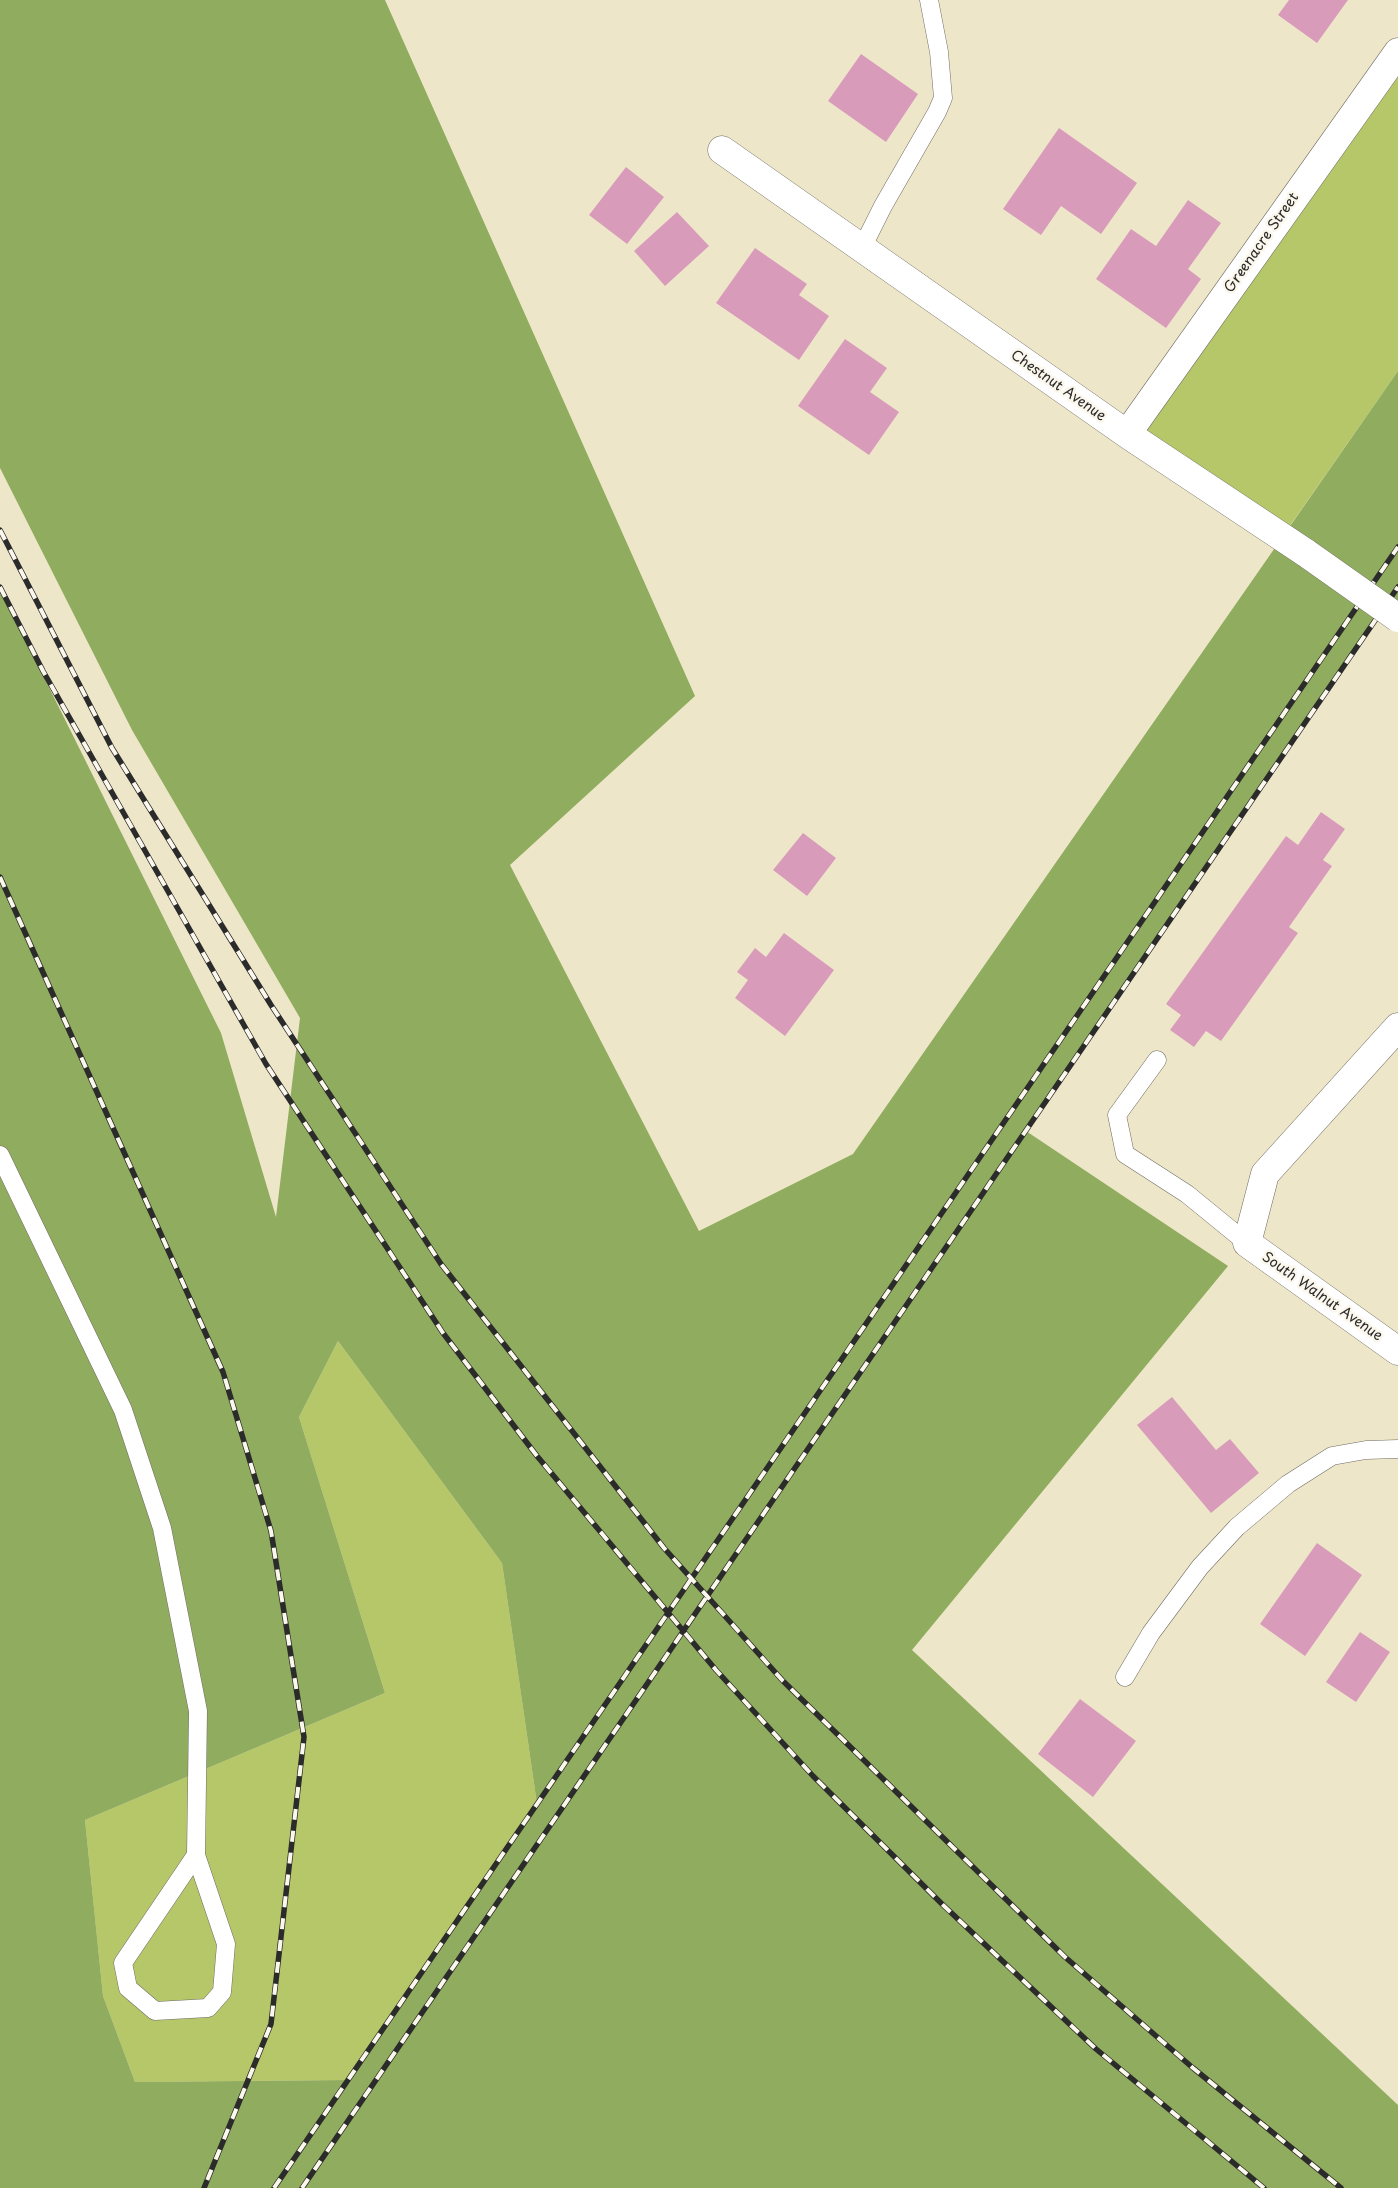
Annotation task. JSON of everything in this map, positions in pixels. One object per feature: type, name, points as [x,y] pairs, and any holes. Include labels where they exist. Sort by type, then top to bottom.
[{"type":"street","name":"Greenacre Street","points":[[1127,434],[1398,52]]},
{"type":"street","name":"Chestnut Avenue","points":[[722,150],[1127,434],[1306,553],[1398,618]]},
{"type":"street","points":[[1247,1243],[1265,1174],[1398,1027]]},
{"type":"street","name":"South Walnut Avenue","points":[[1247,1243],[1398,1351]]},
{"type":"lane","points":[[862,248],[943,98],[939,52],[929,0]]},
{"type":"lane","points":[[1157,1060],[1117,1115],[1125,1154],[1187,1194],[1247,1243]]},
{"type":"lane","points":[[0,1156],[122,1410],[162,1528],[198,1712],[196,1855],[226,1944],[222,1992],[208,2008],[155,2011],[128,1988],[123,1963],[196,1855]]},
{"type":"lane","points":[[1125,1676],[1151,1633],[1200,1567],[1237,1527],[1288,1484],[1332,1456],[1366,1450],[1398,1449]]},
{"type":"green space","points":[[0,0],[385,0],[695,696],[510,865],[699,1231],[853,1154],[1398,371],[1398,619],[1383,609],[1026,1131],[1228,1266],[912,1650],[1398,2105],[1398,2188],[0,2188],[0,589],[221,1033],[276,1217],[300,1018],[132,730],[0,468]],"holes":[[[338,1341],[502,1563],[537,1804],[348,2080],[135,2082],[103,1996],[85,1820],[385,1693],[299,1417]]]},
{"type":"green space","points":[[1398,52],[1398,371],[1282,537],[1127,434]]},
{"type":"green space","points":[[338,1341],[502,1563],[537,1804],[348,2080],[135,2082],[103,1996],[85,1820],[385,1693],[299,1417]]},
{"type":"building","points":[[1289,0],[1348,0],[1317,43],[1278,15]]},
{"type":"building","points":[[861,54],[918,94],[886,142],[828,101]]},
{"type":"building","points":[[1059,128],[1137,183],[1101,234],[1061,206],[1041,235],[1003,209]]},
{"type":"building","points":[[626,167],[664,197],[627,244],[589,215]]},
{"type":"building","points":[[1188,200],[1221,223],[1188,269],[1201,279],[1166,328],[1096,279],[1131,229],[1156,246]]},
{"type":"building","points":[[677,212],[709,246],[665,286],[634,251]]},
{"type":"building","points":[[755,248],[807,284],[799,295],[829,316],[799,360],[716,303]]},
{"type":"building","points":[[845,339],[887,368],[870,392],[899,412],[869,455],[798,406]]},
{"type":"building","points":[[1321,812],[1345,829],[1323,860],[1332,866],[1289,927],[1298,933],[1221,1041],[1206,1031],[1194,1047],[1170,1030],[1181,1015],[1166,1004],[1286,836],[1298,845]]},
{"type":"building","points":[[803,833],[836,858],[807,896],[773,870]]},
{"type":"building","points":[[784,933],[834,970],[785,1036],[735,998],[748,980],[737,972],[755,948],[766,957]]},
{"type":"building","points":[[1172,1397],[1216,1450],[1230,1439],[1259,1473],[1211,1513],[1137,1425]]},
{"type":"building","points":[[1317,1543],[1362,1575],[1305,1656],[1260,1624]]},
{"type":"building","points":[[1360,1632],[1390,1652],[1356,1702],[1326,1682]]},
{"type":"building","points":[[1080,1699],[1136,1741],[1093,1797],[1038,1754]]},
{"type":"railway","points":[[0,530],[112,748],[271,1005],[441,1264],[664,1548],[783,1681],[1065,1957],[1193,2068],[1341,2188]]},
{"type":"railway","points":[[274,2188],[1398,547]]},
{"type":"railway","points":[[0,587],[43,671],[266,1064],[443,1333],[537,1456],[716,1670],[813,1776],[943,1905],[1096,2049],[1264,2188]]},
{"type":"railway","points":[[302,2188],[1398,587]]},
{"type":"railway","points":[[0,877],[223,1372],[271,1531],[304,1737],[271,2024],[204,2188]]}]
